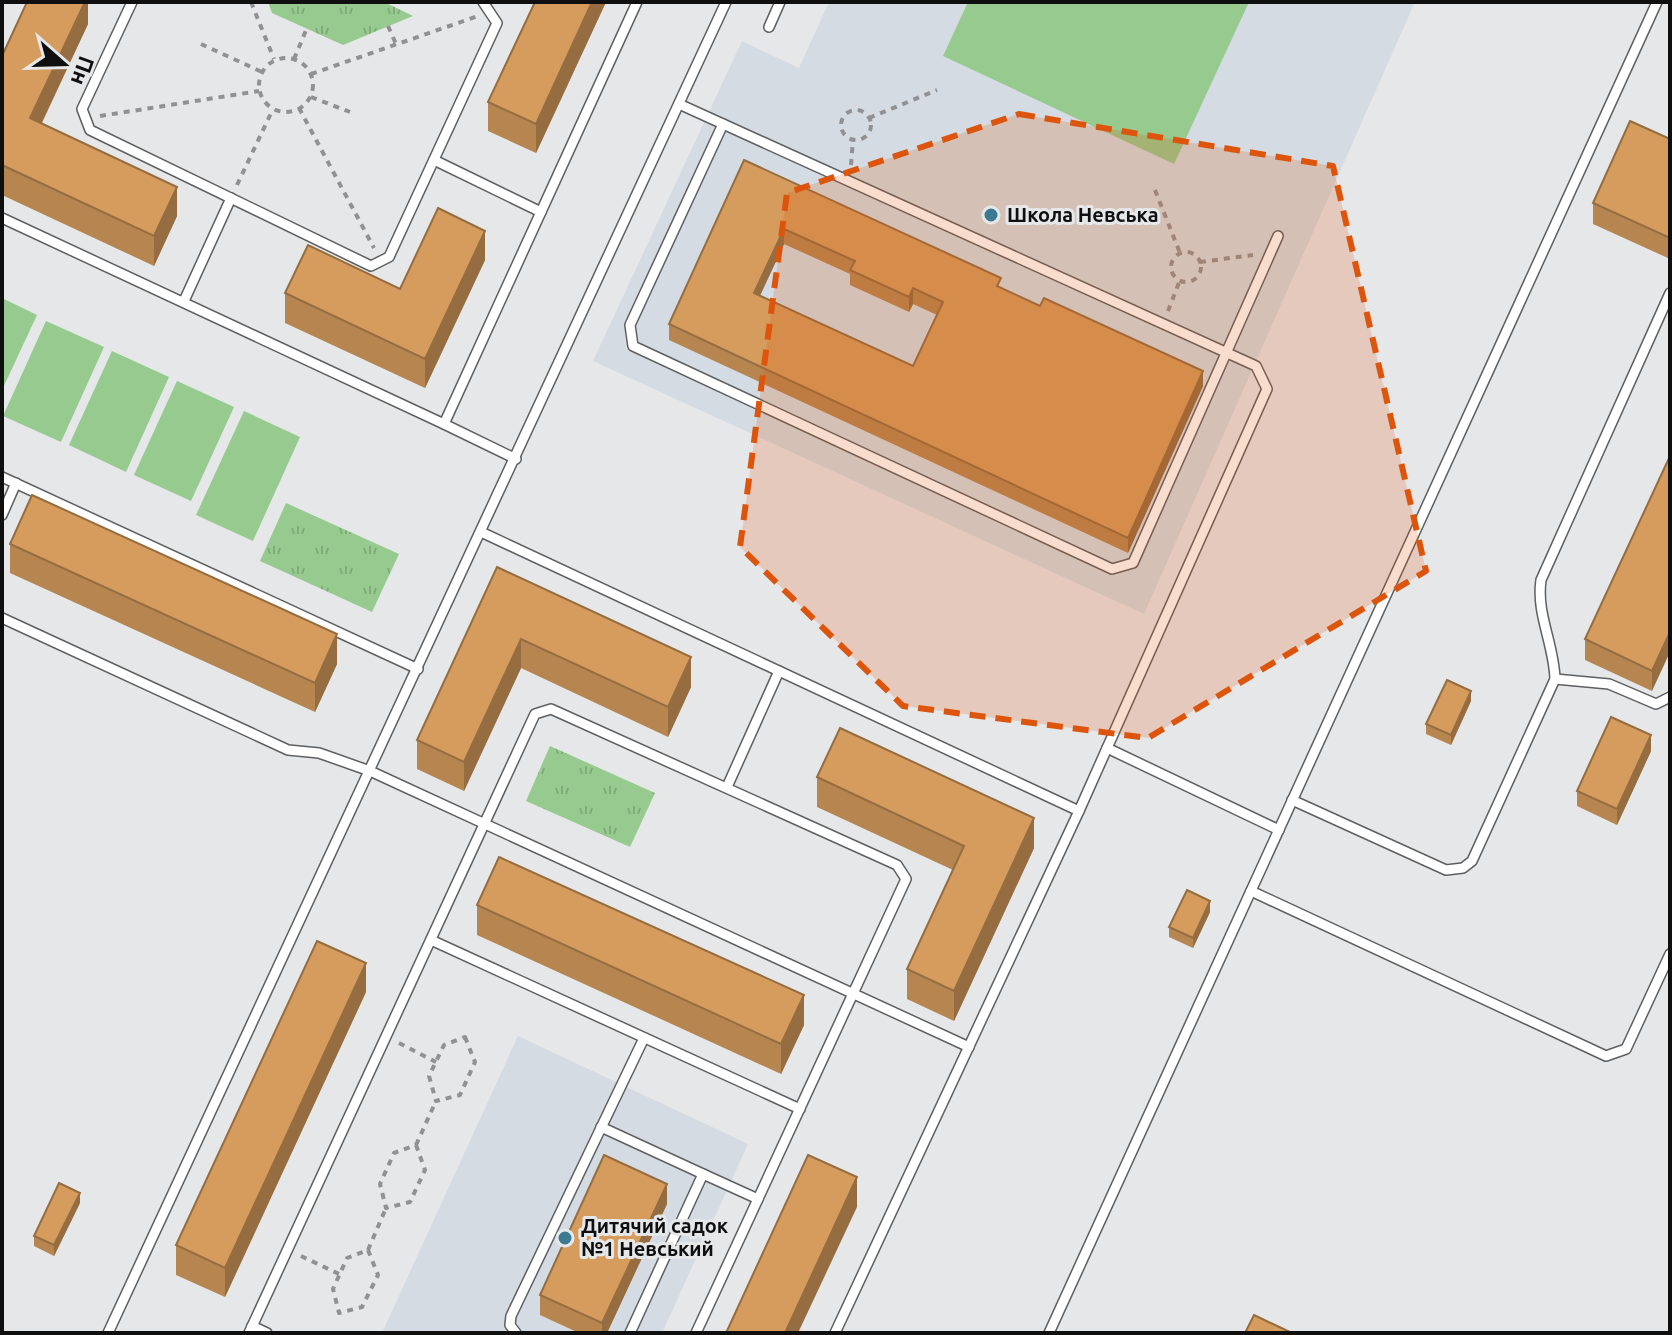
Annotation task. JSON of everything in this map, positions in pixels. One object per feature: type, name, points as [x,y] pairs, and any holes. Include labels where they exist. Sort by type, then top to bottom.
[{"type":"lane","points":[[132,2],[82,109],[90,130],[371,266],[389,257],[497,23],[483,2]]},
{"type":"lane","points":[[444,424],[637,2]]},
{"type":"lane","points":[[108,1333],[726,2]]},
{"type":"lane","points":[[769,27],[780,2]]},
{"type":"lane","points":[[1049,1333],[1657,2]]},
{"type":"lane","points":[[679,104],[1256,366],[1267,389],[1079,811],[835,1333]]},
{"type":"lane","points":[[723,124],[630,325],[633,346],[1112,569],[1133,563],[1278,236]]},
{"type":"lane","points":[[434,160],[541,212]]},
{"type":"lane","points":[[184,301],[231,198]]},
{"type":"lane","points":[[2,218],[516,459]]},
{"type":"lane","points":[[1292,800],[1446,870],[1463,868],[1472,861],[1555,679],[1554,654],[1538,601],[1541,580],[1670,293]]},
{"type":"lane","points":[[2,477],[418,669]]},
{"type":"lane","points":[[2,515],[16,483]]},
{"type":"lane","points":[[481,532],[1079,811]]},
{"type":"lane","points":[[2,618],[288,750],[319,753],[370,771],[969,1047]]},
{"type":"lane","points":[[727,787],[779,671]]},
{"type":"lane","points":[[1555,679],[1609,684],[1656,704],[1670,697]]},
{"type":"lane","points":[[267,1333],[251,1330],[535,714],[551,709],[897,865],[906,879],[696,1333]]},
{"type":"lane","points":[[1107,748],[1279,830]]},
{"type":"lane","points":[[1251,891],[1606,1056],[1626,1049],[1670,954]]},
{"type":"lane","points":[[431,940],[800,1109]]},
{"type":"lane","points":[[516,1333],[510,1325],[511,1316],[644,1038]]},
{"type":"lane","points":[[601,1127],[758,1199]]},
{"type":"lane","points":[[630,1333],[703,1174]]},
{"type":"path","points":[[251,2],[274,60]]},
{"type":"path","points":[[311,74],[491,11]]},
{"type":"path","points":[[388,26],[396,44]]},
{"type":"path","points":[[294,59],[307,28]]},
{"type":"path","points":[[201,44],[262,72]]},
{"type":"path","points":[[294,59],[311,74],[311,97],[299,108],[286,112],[273,109],[259,91],[262,72],[274,60],[294,59]]},
{"type":"path","points":[[869,118],[937,90]]},
{"type":"path","points":[[86,118],[259,91]]},
{"type":"path","points":[[311,97],[350,112]]},
{"type":"path","points":[[299,108],[381,261]]},
{"type":"path","points":[[231,198],[273,109]]},
{"type":"path","points":[[853,139],[842,129],[845,115],[858,110],[869,118]]},
{"type":"path","points":[[853,139],[868,134],[869,118]]},
{"type":"path","points":[[849,181],[853,139]]},
{"type":"path","points":[[1155,190],[1180,253]]},
{"type":"path","points":[[1200,262],[1271,252]]},
{"type":"path","points":[[1180,253],[1171,267],[1180,280]]},
{"type":"path","points":[[1180,253],[1192,253],[1200,262]]},
{"type":"path","points":[[1180,280],[1196,278],[1200,262]]},
{"type":"path","points":[[1163,324],[1180,280]]},
{"type":"path","points":[[386,1037],[436,1062]]},
{"type":"path","points":[[386,1208],[410,1202],[420,1181],[425,1170],[416,1145],[436,1101],[429,1076],[444,1045],[465,1037],[475,1062],[460,1095],[436,1101]]},
{"type":"path","points":[[368,1250],[347,1258],[339,1274],[333,1289],[339,1313],[362,1307],[378,1275],[368,1250],[386,1208],[380,1184],[394,1153],[416,1145]]},
{"type":"path","points":[[287,1250],[339,1274]]},
{"type":"highlighted area","points":[[1019,114],[1333,166],[1426,571],[1148,738],[903,706],[740,547],[787,193]]},
{"type":"shaded area","name":"Школа Невська","points":[[829,2],[1415,2],[1144,614],[593,361],[742,41],[799,68]]},
{"type":"shaded area","name":"Дитячий садок №1 Невський","points":[[518,1036],[748,1144],[662,1333],[382,1333]]},
{"type":"green space","points":[[268,2],[384,2],[413,16],[343,45],[272,13]]},
{"type":"green space","points":[[968,2],[1249,2],[1174,164],[943,56]]},
{"type":"green space","points":[[2,298],[37,315],[2,390]]},
{"type":"green space","points":[[46,321],[104,347],[61,442],[3,416]]},
{"type":"green space","points":[[112,351],[169,377],[126,472],[69,445]]},
{"type":"green space","points":[[177,381],[234,407],[191,501],[134,475]]},
{"type":"green space","points":[[244,411],[300,437],[253,541],[196,515]]},
{"type":"green space","points":[[286,503],[399,554],[372,612],[260,561]]},
{"type":"green space","points":[[550,746],[655,793],[630,847],[526,801]]},
{"type":"building","points":[[27,2],[85,2],[30,118],[177,187],[154,236],[2,165],[2,56]]},
{"type":"building","points":[[535,2],[592,2],[536,124],[488,102]]},
{"type":"building","points":[[1630,121],[1670,139],[1670,238],[1593,203]]},
{"type":"building","points":[[744,160],[1001,278],[997,286],[1040,306],[1044,298],[1203,371],[1128,538],[669,324]],"holes":[[[784,229],[855,261],[850,270],[909,297],[913,288],[943,302],[913,366],[754,293]]]},
{"type":"building","points":[[438,208],[485,231],[425,359],[285,293],[308,245],[400,289]]},
{"type":"building","points":[[1670,456],[1670,632],[1652,671],[1585,639]]},
{"type":"building","points":[[32,495],[337,634],[315,683],[10,544]]},
{"type":"building","points":[[497,567],[691,657],[668,707],[521,639],[464,762],[417,740]]},
{"type":"building","points":[[1447,680],[1471,691],[1451,735],[1426,724]]},
{"type":"building","points":[[1611,717],[1651,735],[1617,809],[1577,791]]},
{"type":"building","points":[[840,728],[1034,818],[954,991],[907,969],[964,846],[817,777]]},
{"type":"building","points":[[499,857],[804,995],[781,1044],[477,905]]},
{"type":"building","points":[[1187,890],[1210,901],[1193,938],[1169,927]]},
{"type":"building","points":[[317,941],[366,963],[225,1268],[176,1245]]},
{"type":"building","points":[[604,1155],[667,1184],[602,1323],[540,1295]]},
{"type":"building","points":[[808,1155],[857,1177],[785,1333],[726,1333]]},
{"type":"building","points":[[59,1183],[80,1193],[54,1245],[34,1236]]},
{"type":"building","points":[[1254,1315],[1292,1333],[1245,1333]]},
{"type":"place","name":"Школа Невська","points":[[991,215]]},
{"type":"place","name":"Дитячий садок №1 Невський","points":[[565,1238]]}]
